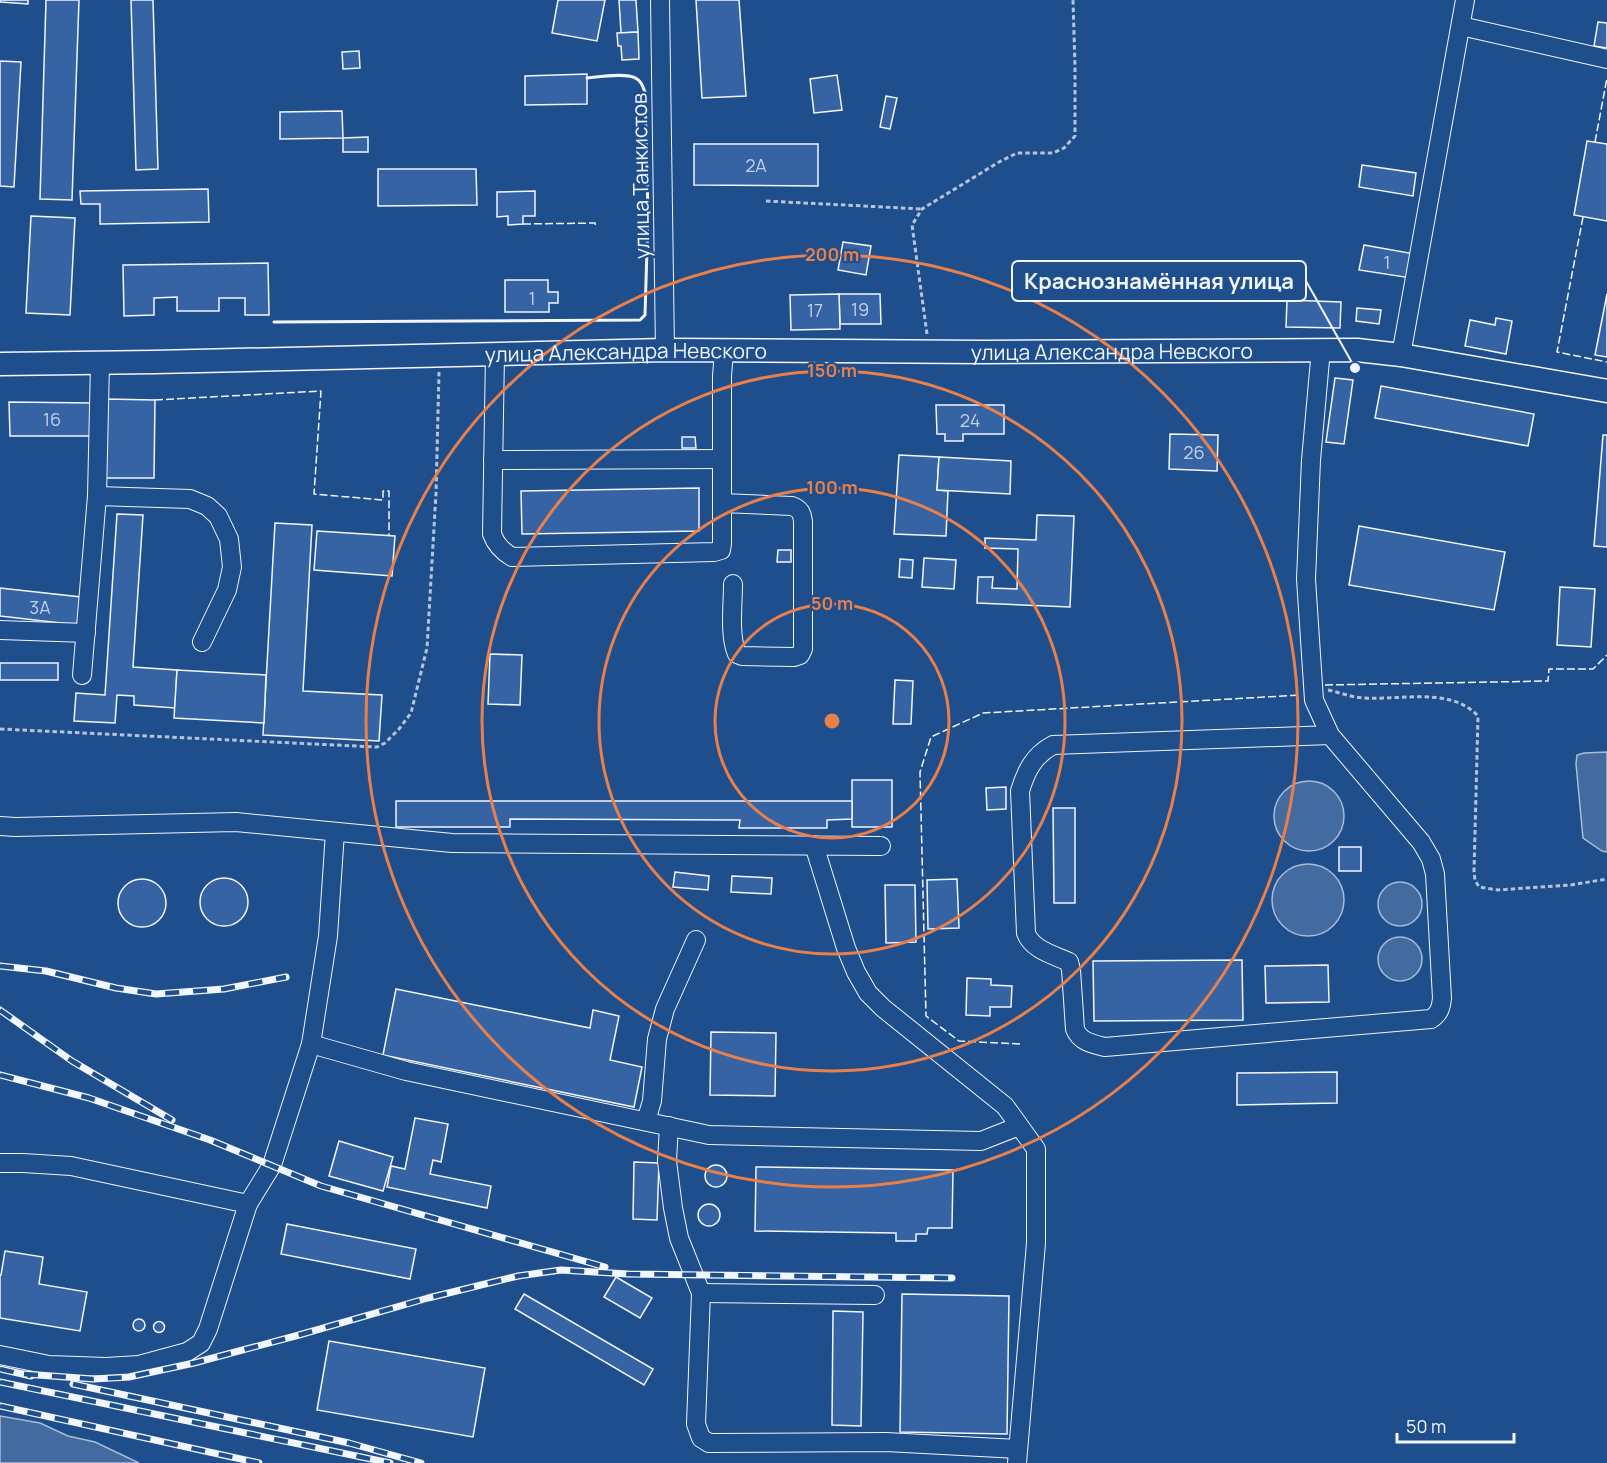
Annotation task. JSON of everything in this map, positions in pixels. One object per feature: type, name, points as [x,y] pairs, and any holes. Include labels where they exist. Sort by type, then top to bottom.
[{"type":"main road","name":"улица Александра Невского","points":[[0,364],[665,350],[930,352],[1357,350],[1401,355],[1607,391]]},
{"type":"street","name":"улица Танкистов","points":[[660,0],[665,350]]},
{"type":"street","points":[[1401,355],[1465,0]]},
{"type":"street","points":[[1461,26],[1607,59]]},
{"type":"street","points":[[1321,350],[1311,460],[1306,579],[1314,700],[1330,735],[1421,842],[1431,859],[1435,874],[1441,1006],[1437,1015],[1431,1019],[1106,1047],[1085,1041],[1077,1035],[1069,962],[1035,946],[1028,940],[1026,933],[1020,791],[1031,763],[1042,750],[1053,745],[1330,735]]},
{"type":"street","points":[[495,354],[492,534],[503,552],[513,557],[721,550],[724,351]]},
{"type":"street","points":[[82,675],[97,496],[100,363]]},
{"type":"street","points":[[493,460],[722,459]]},
{"type":"street","points":[[97,496],[190,499],[207,506],[218,516],[229,539],[232,567],[227,590],[202,642]]},
{"type":"street","points":[[722,503],[792,506],[798,508],[802,513],[803,638],[800,655],[794,657],[737,654],[733,638],[732,584]]},
{"type":"street","points":[[0,630],[86,633]]},
{"type":"street","points":[[0,826],[236,822],[452,843],[881,846]]},
{"type":"street","points":[[0,1355],[49,1365],[106,1367],[139,1365],[187,1352],[201,1343],[208,1329],[248,1204],[272,1165],[311,1044],[328,936],[335,832]]},
{"type":"street","points":[[669,1126],[667,1161],[673,1208],[679,1238],[701,1293],[696,1424],[701,1438],[709,1443],[886,1442],[1017,1456],[1036,1243],[1036,1149],[1005,1106],[883,1008],[868,993],[846,948],[814,845]]},
{"type":"street","points":[[646,1121],[652,1101],[657,1039],[665,1009],[696,940]]},
{"type":"street","points":[[311,1044],[406,1071],[709,1135],[981,1142],[1019,1126]]},
{"type":"street","points":[[0,1163],[71,1166],[248,1204]]},
{"type":"street","points":[[701,1293],[875,1295]]},
{"type":"path","points":[[930,352],[912,225],[922,209],[1017,153],[1053,153],[1064,148],[1075,136],[1073,0]]},
{"type":"path","points":[[766,201],[922,209]]},
{"type":"path","points":[[0,729],[377,747],[385,743],[411,712],[427,648],[436,493],[440,356]]},
{"type":"path","points":[[1313,686],[1356,697],[1432,697],[1466,705],[1478,716],[1474,872],[1479,886],[1498,890],[1571,885],[1607,879]]},
{"type":"water","points":[[1607,752],[1607,852],[1583,838],[1576,764],[1577,755]]},
{"type":"water","points":[[1302,781],[1316,781],[1329,787],[1338,796],[1344,809],[1342,829],[1334,841],[1316,851],[1302,851],[1289,845],[1280,836],[1274,823],[1274,809],[1280,796],[1289,787]]},
{"type":"water","points":[[1308,864],[1328,870],[1338,880],[1344,900],[1338,920],[1328,930],[1308,936],[1288,930],[1278,920],[1272,900],[1278,880],[1288,870]]},
{"type":"water","points":[[1400,882],[1415,889],[1422,904],[1415,919],[1400,926],[1385,919],[1378,904],[1385,889]]},
{"type":"water","points":[[1400,937],[1415,944],[1422,959],[1415,974],[1400,981],[1385,974],[1378,959],[1385,944]]},
{"type":"water","points":[[0,1416],[40,1423],[68,1436],[95,1442],[139,1463],[0,1463]]},
{"type":"building","points":[[0,0],[28,0],[28,4],[0,2]]},
{"type":"building","points":[[46,0],[79,0],[72,200],[40,199]]},
{"type":"building","points":[[131,0],[153,0],[158,169],[136,170]]},
{"type":"building","points":[[558,0],[605,0],[597,41],[552,33]]},
{"type":"building","points":[[619,0],[636,0],[638,32],[621,33]]},
{"type":"building","points":[[696,0],[739,0],[746,96],[702,98]]},
{"type":"building","points":[[1598,22],[1607,23],[1607,48],[1594,46]]},
{"type":"building","points":[[638,32],[639,59],[622,60],[617,33]]},
{"type":"building","points":[[359,51],[360,68],[343,69],[342,52]]},
{"type":"building","points":[[0,61],[21,62],[14,187],[0,186]]},
{"type":"building","points":[[587,74],[587,104],[525,105],[525,76]]},
{"type":"building","points":[[837,75],[842,110],[814,113],[810,79]]},
{"type":"building","points":[[886,96],[897,98],[890,129],[880,127]]},
{"type":"building","points":[[342,111],[343,138],[280,139],[280,112]]},
{"type":"building","points":[[368,137],[368,152],[343,152],[343,138]]},
{"type":"building","points":[[1587,141],[1607,144],[1607,221],[1574,215]]},
{"type":"building","points":[[694,144],[818,144],[818,186],[694,185]]},
{"type":"building","points":[[1362,165],[1416,173],[1413,196],[1359,187]]},
{"type":"building","points":[[378,169],[476,169],[477,205],[378,206]]},
{"type":"building","points":[[208,189],[209,222],[100,224],[100,204],[81,204],[80,191]]},
{"type":"building","points":[[535,191],[535,216],[523,216],[523,224],[508,225],[508,216],[497,217],[497,192]]},
{"type":"building","points":[[31,216],[75,218],[70,315],[26,313]]},
{"type":"building","points":[[843,242],[871,246],[866,275],[838,270]]},
{"type":"building","points":[[1364,245],[1415,254],[1411,278],[1359,270]]},
{"type":"building","points":[[268,263],[269,315],[245,315],[245,298],[219,298],[219,311],[177,311],[177,297],[154,298],[154,315],[124,316],[123,265]]},
{"type":"building","points":[[505,280],[548,280],[548,292],[558,292],[558,303],[549,303],[549,312],[505,312]]},
{"type":"building","points":[[839,294],[880,294],[881,324],[840,324]]},
{"type":"building","points":[[839,294],[840,329],[791,330],[790,295]]},
{"type":"building","points":[[1607,294],[1607,357],[1595,355]]},
{"type":"building","points":[[1287,300],[1341,302],[1340,328],[1286,327]]},
{"type":"building","points":[[1357,308],[1381,310],[1379,324],[1356,321]]},
{"type":"building","points":[[1496,318],[1512,321],[1506,354],[1465,346],[1470,320],[1495,325]]},
{"type":"building","points":[[1335,378],[1353,380],[1344,444],[1326,442]]},
{"type":"building","points":[[1381,386],[1534,414],[1528,446],[1375,418]]},
{"type":"building","points":[[105,399],[155,400],[154,478],[103,478]]},
{"type":"building","points":[[9,402],[94,403],[95,436],[10,436]]},
{"type":"building","points":[[936,405],[1004,405],[1004,434],[963,434],[963,441],[945,441],[945,434],[937,434]]},
{"type":"building","points":[[1170,434],[1218,435],[1217,471],[1169,469]]},
{"type":"building","points":[[1603,435],[1607,435],[1607,547],[1594,546]]},
{"type":"building","points":[[682,437],[695,437],[696,448],[682,448]]},
{"type":"building","points":[[899,455],[939,457],[937,490],[948,491],[946,536],[894,534]]},
{"type":"building","points":[[939,457],[1011,461],[1010,494],[937,490]]},
{"type":"building","points":[[699,488],[699,531],[522,534],[521,491]]},
{"type":"building","points":[[117,514],[143,515],[133,667],[177,670],[175,708],[134,705],[134,696],[117,695],[115,723],[74,721],[76,693],[105,695]]},
{"type":"building","points":[[1037,515],[1074,516],[1070,607],[977,603],[978,577],[993,577],[992,588],[1017,589],[1018,549],[985,548],[985,538],[1036,540]]},
{"type":"building","points":[[275,523],[312,525],[303,691],[382,695],[379,741],[263,735]]},
{"type":"building","points":[[1359,526],[1505,552],[1494,610],[1349,585]]},
{"type":"building","points":[[317,531],[395,536],[392,576],[314,570]]},
{"type":"building","points":[[778,550],[791,550],[791,562],[777,562]]},
{"type":"building","points":[[924,558],[956,560],[954,589],[922,587]]},
{"type":"building","points":[[900,559],[913,560],[912,578],[899,577]]},
{"type":"building","points":[[1560,587],[1595,589],[1591,647],[1557,645]]},
{"type":"building","points":[[0,588],[81,597],[78,625],[0,616]]},
{"type":"building","points":[[490,654],[522,655],[520,705],[488,704]]},
{"type":"building","points":[[0,663],[58,663],[58,680],[0,680]]},
{"type":"building","points":[[177,670],[266,675],[264,723],[174,718]]},
{"type":"building","points":[[895,680],[913,681],[911,724],[893,724]]},
{"type":"building","points":[[852,780],[892,780],[892,827],[852,827]]},
{"type":"building","points":[[1006,787],[1006,809],[987,810],[986,788]]},
{"type":"building","points":[[396,801],[852,801],[852,819],[827,820],[827,828],[739,828],[740,820],[510,819],[510,827],[396,827]]},
{"type":"building","points":[[1053,808],[1075,808],[1075,903],[1054,903]]},
{"type":"building","points":[[1339,847],[1361,847],[1361,871],[1339,871]]},
{"type":"building","points":[[675,872],[709,876],[708,890],[673,887]]},
{"type":"building","points":[[732,876],[772,878],[771,894],[731,892]]},
{"type":"building","points":[[219,878],[229,878],[241,885],[248,897],[248,907],[241,919],[229,926],[219,926],[204,915],[200,907],[200,897],[211,882]]},
{"type":"building","points":[[137,879],[147,879],[159,886],[166,898],[166,908],[159,920],[147,927],[137,927],[122,916],[118,908],[118,898],[129,883]]},
{"type":"building","points":[[957,879],[959,928],[928,929],[927,880]]},
{"type":"building","points":[[885,885],[915,885],[916,942],[886,943]]},
{"type":"building","points":[[1242,960],[1243,1020],[1094,1021],[1093,961]]},
{"type":"building","points":[[1328,965],[1329,1002],[1266,1003],[1265,966]]},
{"type":"building","points":[[967,978],[991,979],[991,985],[1012,986],[1011,1007],[990,1007],[990,1016],[966,1015]]},
{"type":"building","points":[[396,989],[590,1028],[593,1010],[619,1016],[610,1060],[642,1067],[634,1107],[383,1055]]},
{"type":"building","points":[[711,1032],[776,1033],[775,1096],[710,1095]]},
{"type":"building","points":[[1337,1072],[1337,1103],[1237,1105],[1237,1073]]},
{"type":"building","points":[[415,1118],[448,1124],[441,1162],[433,1160],[430,1174],[491,1186],[487,1208],[387,1187],[391,1166],[405,1169]]},
{"type":"building","points":[[339,1141],[393,1157],[383,1191],[329,1176]]},
{"type":"building","points":[[634,1162],[659,1163],[657,1220],[633,1219]]},
{"type":"building","points":[[716,1165],[726,1172],[727,1176],[720,1186],[716,1187],[706,1180],[705,1176],[712,1166]]},
{"type":"building","points":[[756,1167],[953,1170],[952,1228],[928,1228],[927,1234],[916,1234],[916,1241],[896,1241],[896,1233],[755,1231]]},
{"type":"building","points":[[709,1204],[719,1211],[720,1215],[713,1225],[709,1226],[699,1219],[698,1215],[705,1205]]},
{"type":"building","points":[[287,1224],[416,1249],[410,1279],[281,1254]]},
{"type":"building","points":[[5,1251],[43,1257],[39,1284],[87,1292],[80,1331],[0,1318],[0,1275]]},
{"type":"building","points":[[616,1277],[652,1298],[640,1318],[604,1297]]},
{"type":"building","points":[[524,1294],[653,1369],[644,1385],[515,1309]]},
{"type":"building","points":[[902,1294],[1009,1296],[1007,1434],[900,1432]]},
{"type":"building","points":[[833,1311],[863,1312],[861,1426],[832,1425]]},
{"type":"building","points":[[141,1319],[145,1325],[141,1331],[137,1331],[133,1323]]},
{"type":"building","points":[[159,1322],[163,1323],[163,1331],[159,1332],[155,1331],[154,1327],[155,1323]]},
{"type":"building","points":[[329,1341],[485,1368],[473,1437],[317,1410]]},
{"type":"railway","points":[[0,966],[46,971],[116,988],[156,994],[224,989],[286,977]]},
{"type":"railway","points":[[0,1010],[72,1061],[172,1120]]},
{"type":"railway","points":[[0,1075],[89,1098],[210,1140],[321,1186],[605,1267]]},
{"type":"railway","points":[[24,1374],[93,1379],[129,1377],[194,1363],[428,1298],[518,1276],[561,1270],[628,1274],[952,1278]]},
{"type":"railway","points":[[0,1369],[31,1376]]},
{"type":"railway","points":[[0,1382],[390,1463]]},
{"type":"railway","points":[[73,1384],[349,1443],[421,1463]]},
{"type":"railway","points":[[0,1406],[259,1463]]},
{"type":"fence","points":[[1595,142],[1607,78]]},
{"type":"fence","points":[[1583,217],[1557,352],[1607,362]]},
{"type":"fence","points":[[523,224],[595,223],[596,228]]},
{"type":"fence","points":[[155,400],[321,391],[314,494],[383,500],[383,491],[389,491],[389,536]]},
{"type":"fence","points":[[1325,685],[1548,681],[1549,669],[1593,669],[1607,655]]},
{"type":"fence","points":[[1020,1044],[959,1041],[926,1016],[920,772],[931,737],[983,713],[1301,695]]},
{"type":"wall","points":[[274,322],[640,320],[645,315],[648,215],[645,92],[640,82],[633,77],[587,78]]},
{"type":"place","name":"Краснознамённая улица","points":[[1355,368]]}]
